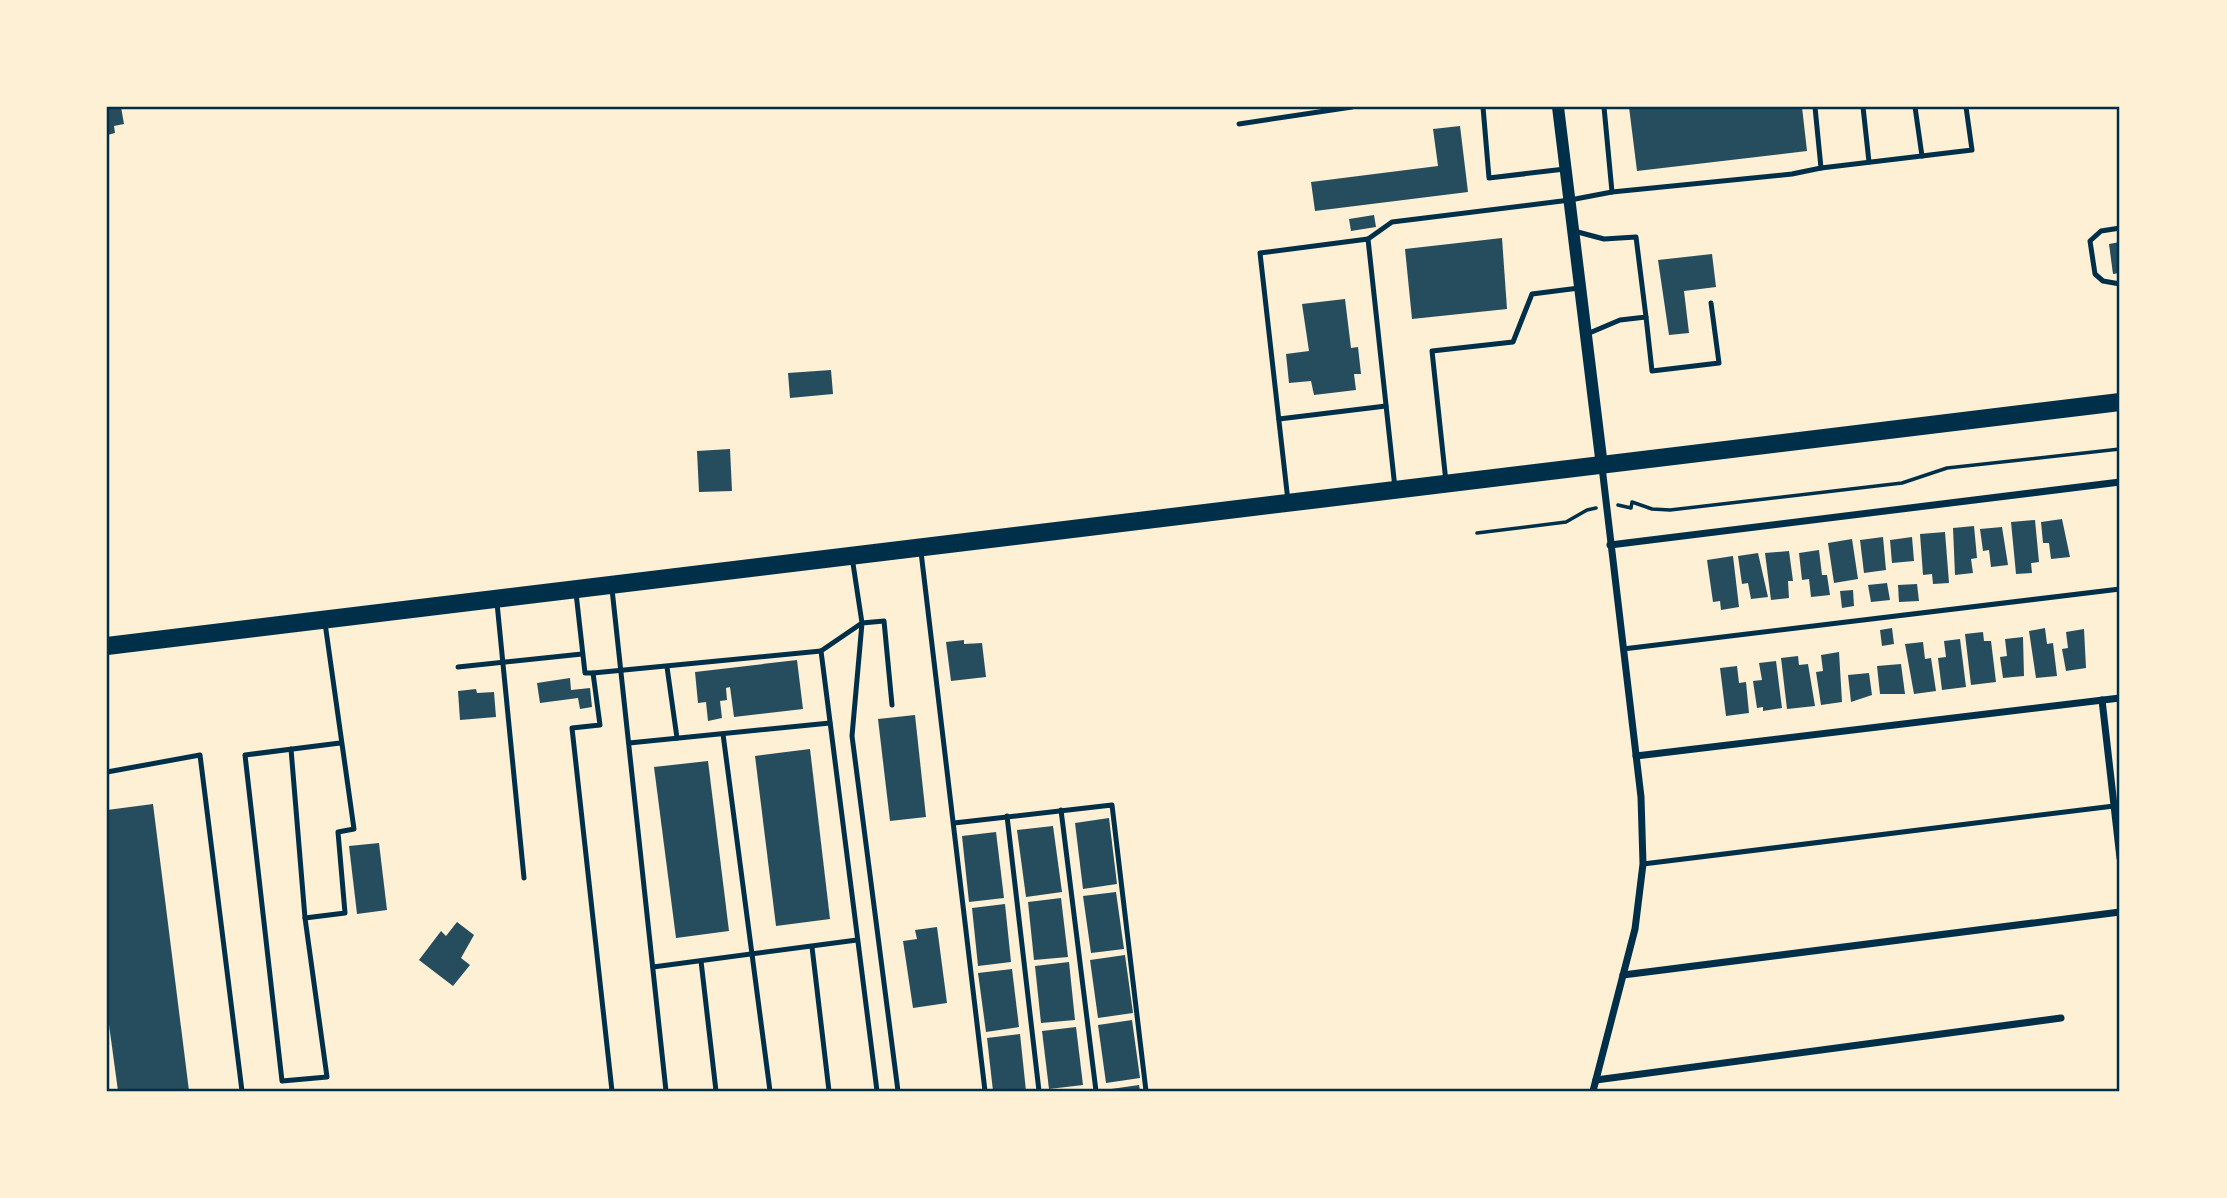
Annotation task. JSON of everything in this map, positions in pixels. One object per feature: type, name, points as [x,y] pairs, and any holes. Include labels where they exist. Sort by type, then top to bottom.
[{"type":"main road","points":[[107,646],[2120,402]]},
{"type":"street","points":[[1558,107],[1582,287],[1636,756],[1643,864],[1635,929],[1593,1091]]},
{"type":"street","points":[[1610,545],[2120,482]]},
{"type":"street","points":[[1636,756],[2120,698]]},
{"type":"street","points":[[2102,700],[2120,858]]},
{"type":"street","points":[[1623,975],[2120,912]]},
{"type":"street","points":[[1596,1080],[2061,1017]]},
{"type":"lane","points":[[1239,124],[1352,107]]},
{"type":"lane","points":[[1483,107],[1489,178],[1566,168]]},
{"type":"lane","points":[[1604,107],[1612,192]]},
{"type":"lane","points":[[1815,107],[1821,168]]},
{"type":"lane","points":[[1863,107],[1869,162]]},
{"type":"lane","points":[[1915,107],[1922,156]]},
{"type":"lane","points":[[1288,504],[1260,253],[1368,239],[1392,222],[1570,200],[1612,192],[1792,174],[1821,168],[1972,150],[1966,107]]},
{"type":"lane","points":[[2120,228],[2101,232],[2090,241],[2095,274],[2103,281],[2120,284]]},
{"type":"lane","points":[[1574,231],[1604,240],[1636,237],[1652,371],[1719,363],[1711,303]]},
{"type":"lane","points":[[1368,239],[1395,491]]},
{"type":"lane","points":[[1446,485],[1432,351],[1513,342],[1532,294],[1582,287]]},
{"type":"lane","points":[[1587,334],[1620,320],[1646,317]]},
{"type":"lane","points":[[1279,419],[1386,405]]},
{"type":"lane","points":[[921,548],[985,1091]]},
{"type":"lane","points":[[852,557],[862,623],[852,736],[898,1091]]},
{"type":"lane","points":[[612,586],[666,1091]]},
{"type":"lane","points":[[1623,649],[2120,589]]},
{"type":"lane","points":[[575,590],[584,673],[821,651],[862,623],[884,621],[892,705]]},
{"type":"lane","points":[[496,600],[524,878]]},
{"type":"lane","points":[[305,918],[345,913],[338,832],[354,829],[324,620]]},
{"type":"lane","points":[[821,651],[877,1091]]},
{"type":"lane","points":[[458,667],[582,653]]},
{"type":"lane","points":[[667,667],[677,738]]},
{"type":"lane","points":[[593,673],[600,725],[572,728],[612,1091]]},
{"type":"lane","points":[[629,743],[830,723]]},
{"type":"lane","points":[[723,734],[770,1091]]},
{"type":"lane","points":[[291,749],[305,918],[327,1077],[282,1081],[245,755],[291,749],[340,743]]},
{"type":"lane","points":[[107,772],[200,755],[242,1091]]},
{"type":"lane","points":[[954,823],[1112,805],[1146,1091]]},
{"type":"lane","points":[[1643,864],[2114,806]]},
{"type":"lane","points":[[1061,810],[1096,1091]]},
{"type":"lane","points":[[1007,816],[1039,1091]]},
{"type":"lane","points":[[653,967],[857,940]]},
{"type":"lane","points":[[812,947],[829,1091]]},
{"type":"lane","points":[[701,961],[716,1091]]},
{"type":"path","points":[[1620,505],[1631,508],[1632,502],[1652,509],[1670,510],[1902,483],[1947,468],[2120,449]]},
{"type":"path","points":[[1477,533],[1566,522],[1587,510]]},
{"type":"building","points":[[121,107],[124,124],[114,126],[115,133],[107,135],[107,109]]},
{"type":"building","points":[[1629,107],[1802,107],[1807,151],[1637,171]]},
{"type":"building","points":[[1460,126],[1468,192],[1315,211],[1311,182],[1438,166],[1433,129]]},
{"type":"building","points":[[1374,215],[1376,227],[1351,231],[1349,219]]},
{"type":"building","points":[[1502,238],[1507,309],[1412,319],[1405,249]]},
{"type":"building","points":[[2120,242],[2120,273],[2113,274],[2109,244]]},
{"type":"building","points":[[1712,254],[1716,287],[1684,291],[1689,333],[1669,335],[1658,260]]},
{"type":"building","points":[[1345,299],[1351,348],[1358,347],[1361,374],[1354,374],[1356,390],[1314,395],[1311,381],[1289,383],[1286,354],[1309,351],[1302,304]]},
{"type":"building","points":[[831,370],[833,394],[790,398],[788,373]]},
{"type":"building","points":[[730,449],[732,491],[699,492],[697,451]]},
{"type":"building","points":[[2062,519],[2070,557],[2051,559],[2049,543],[2043,543],[2041,522]]},
{"type":"building","points":[[2035,520],[2039,562],[2031,563],[2032,573],[2016,574],[2011,522]]},
{"type":"building","points":[[1974,526],[1977,558],[1971,559],[1973,573],[1955,575],[1953,528]]},
{"type":"building","points":[[2002,527],[2008,565],[1991,567],[1989,550],[1983,551],[1980,529]]},
{"type":"building","points":[[1945,532],[1949,583],[1933,584],[1932,574],[1923,575],[1920,534]]},
{"type":"building","points":[[1883,537],[1886,570],[1864,573],[1860,540]]},
{"type":"building","points":[[1912,537],[1914,561],[1892,563],[1890,540]]},
{"type":"building","points":[[1852,539],[1858,579],[1834,583],[1828,543]]},
{"type":"building","points":[[1819,550],[1822,575],[1827,575],[1830,595],[1811,597],[1809,579],[1802,580],[1799,553]]},
{"type":"building","points":[[1789,551],[1793,581],[1788,581],[1789,598],[1771,600],[1765,553]]},
{"type":"building","points":[[1758,553],[1768,597],[1751,599],[1748,583],[1742,584],[1738,556]]},
{"type":"building","points":[[1733,556],[1739,607],[1721,610],[1720,601],[1713,602],[1707,560]]},
{"type":"building","points":[[1887,583],[1890,600],[1871,602],[1868,585]]},
{"type":"building","points":[[1917,584],[1919,601],[1899,602],[1898,585]]},
{"type":"building","points":[[1853,590],[1854,606],[1842,608],[1840,591]]},
{"type":"building","points":[[1892,628],[1894,644],[1882,646],[1880,630]]},
{"type":"building","points":[[2045,628],[2047,644],[2053,643],[2057,676],[2036,678],[2029,631]]},
{"type":"building","points":[[2084,629],[2086,668],[2066,671],[2062,649],[2068,648],[2066,632]]},
{"type":"building","points":[[1983,632],[1984,641],[1991,641],[1996,682],[1971,685],[1965,634]]},
{"type":"building","points":[[2023,637],[2024,676],[2003,678],[2000,657],[2007,656],[2005,639]]},
{"type":"building","points":[[1960,639],[1966,687],[1942,690],[1938,658],[1946,657],[1944,641]]},
{"type":"building","points":[[964,640],[964,644],[982,643],[986,677],[951,681],[946,642]]},
{"type":"building","points":[[1923,642],[1925,659],[1931,658],[1936,691],[1914,694],[1905,644]]},
{"type":"building","points":[[1839,652],[1842,702],[1821,705],[1816,672],[1823,671],[1821,655]]},
{"type":"building","points":[[1798,656],[1799,665],[1808,664],[1815,706],[1787,709],[1781,658]]},
{"type":"building","points":[[797,660],[803,709],[734,717],[730,687],[726,688],[727,700],[720,701],[722,718],[708,721],[706,702],[698,703],[695,672]]},
{"type":"building","points":[[1776,661],[1782,708],[1763,711],[1763,707],[1757,708],[1753,681],[1762,680],[1759,663]]},
{"type":"building","points":[[1901,664],[1905,694],[1880,694],[1877,666]]},
{"type":"building","points":[[1737,666],[1739,683],[1746,682],[1749,713],[1726,716],[1720,668]]},
{"type":"building","points":[[1869,673],[1872,695],[1851,702],[1848,675]]},
{"type":"building","points":[[570,678],[571,690],[590,688],[592,707],[580,709],[578,698],[540,703],[537,683]]},
{"type":"building","points":[[476,689],[477,693],[494,692],[496,717],[460,720],[458,691]]},
{"type":"building","points":[[915,715],[926,817],[890,821],[878,719]]},
{"type":"building","points":[[810,749],[830,919],[776,926],[755,756]]},
{"type":"building","points":[[708,761],[729,931],[676,938],[654,767]]},
{"type":"building","points":[[153,804],[189,1091],[118,1091],[107,1010],[107,810]]},
{"type":"building","points":[[1109,818],[1117,884],[1083,889],[1075,823]]},
{"type":"building","points":[[1053,826],[1062,892],[1026,897],[1017,830]]},
{"type":"building","points":[[996,832],[1004,898],[969,902],[962,836]]},
{"type":"building","points":[[379,843],[387,910],[357,914],[349,846]]},
{"type":"building","points":[[1116,892],[1124,949],[1091,953],[1083,896]]},
{"type":"building","points":[[1061,898],[1068,957],[1034,960],[1028,902]]},
{"type":"building","points":[[1005,904],[1011,962],[978,966],[972,908]]},
{"type":"building","points":[[457,922],[474,935],[461,958],[470,965],[453,986],[419,960],[441,931],[446,936]]},
{"type":"building","points":[[937,927],[947,1003],[913,1008],[903,941],[917,939],[915,930]]},
{"type":"building","points":[[1125,955],[1133,1013],[1098,1018],[1090,960]]},
{"type":"building","points":[[1069,962],[1075,1020],[1041,1023],[1035,966]]},
{"type":"building","points":[[1012,969],[1019,1027],[986,1032],[978,973]]},
{"type":"building","points":[[1132,1020],[1140,1078],[1106,1083],[1098,1025]]},
{"type":"building","points":[[1076,1027],[1083,1085],[1049,1089],[1042,1031]]},
{"type":"building","points":[[1020,1034],[1026,1091],[993,1091],[987,1038]]},
{"type":"building","points":[[1139,1085],[1140,1091],[1104,1091],[1104,1090]]}]
